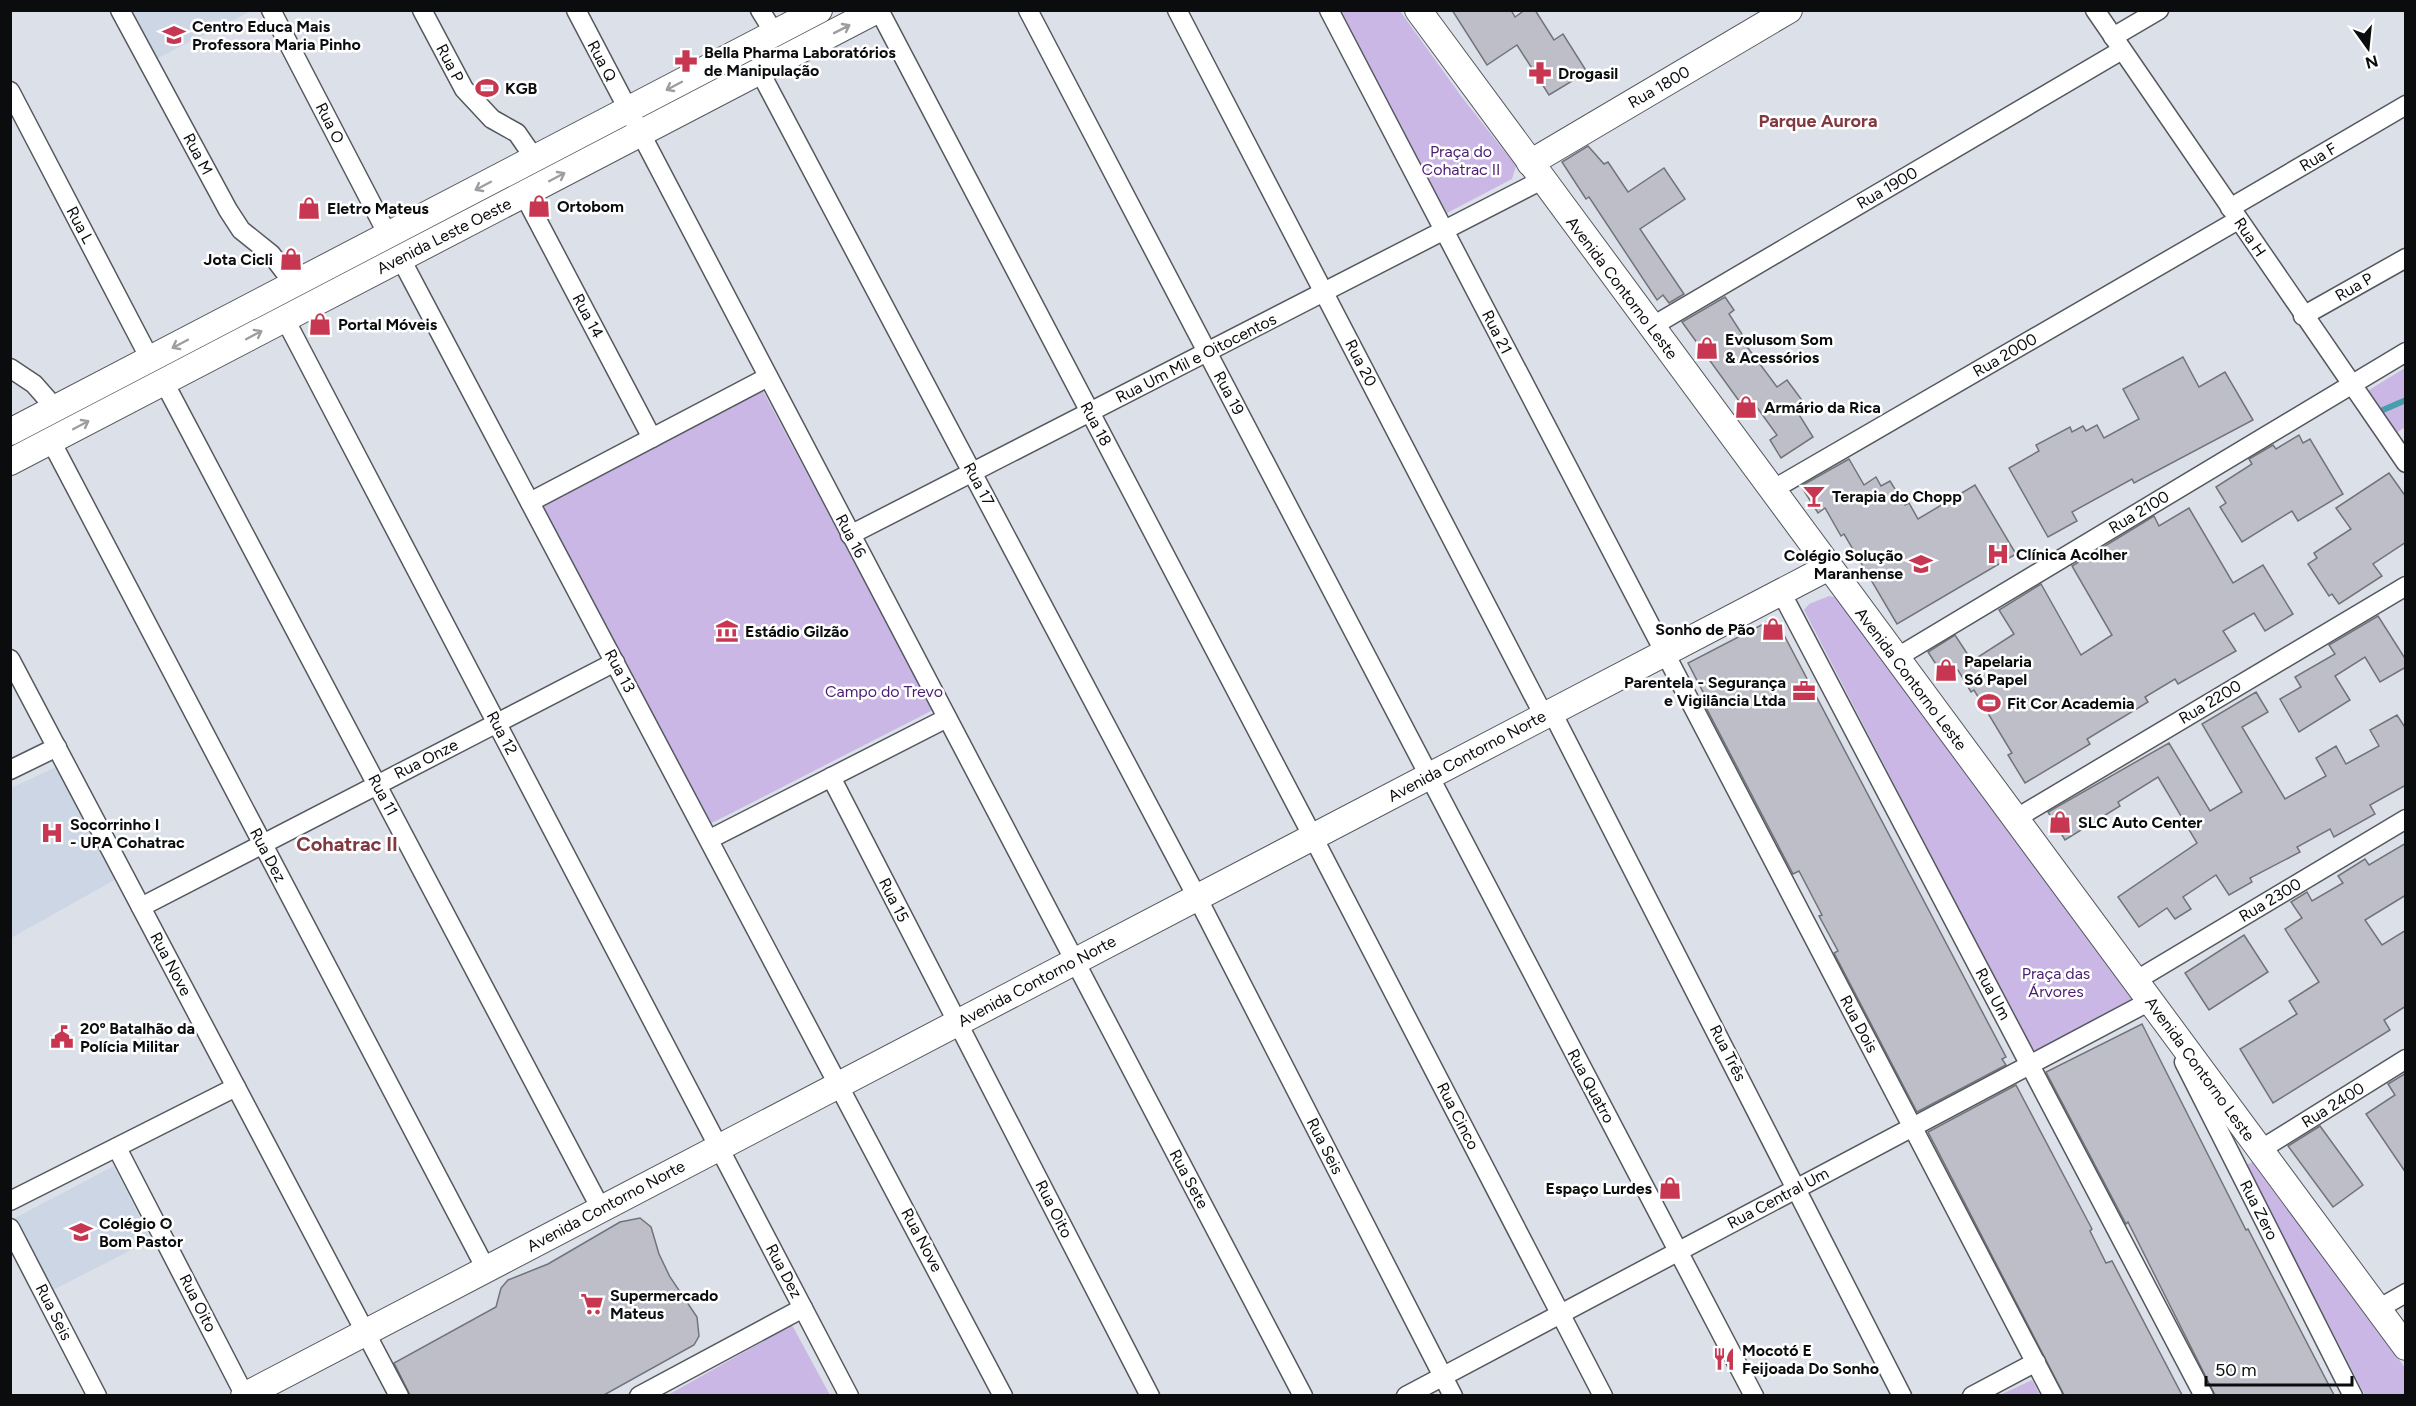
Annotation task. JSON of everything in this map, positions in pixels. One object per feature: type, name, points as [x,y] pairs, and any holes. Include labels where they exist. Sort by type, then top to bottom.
[{"type":"main road","name":"Avenida Leste Oeste","points":[[10,432],[819,10]]},
{"type":"main road","name":"Avenida Leste Oeste","points":[[10,462],[878,10]]},
{"type":"main road","name":"Avenida Contorno Leste","points":[[1418,10],[2406,1347]]},
{"type":"main road","name":"Rua 1800","points":[[1536,171],[1789,10]]},
{"type":"main road","name":"Avenida Contorno Norte","points":[[245,1395],[1829,567]]},
{"type":"street","name":"Rua M","points":[[120,10],[228,210],[241,230],[271,254],[294,284]]},
{"type":"street","name":"Rua O","points":[[271,10],[388,235]]},
{"type":"street","name":"Rua P","points":[[422,10],[464,89],[492,120],[517,133],[535,159]]},
{"type":"street","name":"Rua Q","points":[[576,10],[628,111]]},
{"type":"street","points":[[760,10],[775,34]]},
{"type":"street","name":"Rua 18","points":[[878,10],[1314,837]]},
{"type":"street","name":"Rua 19","points":[[1028,10],[1429,777]]},
{"type":"street","name":"Rua 20","points":[[1177,10],[1548,714]]},
{"type":"street","name":"Rua 21","points":[[1329,10],[1664,654]]},
{"type":"street","name":"Rua H","points":[[2095,10],[2351,386],[2399,440],[2406,463]]},
{"type":"street","name":"Rua 1900","points":[[1651,327],[2118,43],[2159,10]]},
{"type":"street","name":"Rua 17","points":[[760,72],[1197,897]]},
{"type":"street","name":"Rua L","points":[[10,91],[150,359]]},
{"type":"street","name":"Rua F","points":[[2234,214],[2406,105]]},
{"type":"street","name":"Rua 16","points":[[628,111],[1074,962]]},
{"type":"street","name":"Rua Um Mil e Oitocentos","points":[[850,535],[1444,230],[1536,171]]},
{"type":"street","name":"Rua 14","points":[[524,195],[652,438]]},
{"type":"street","name":"Rua 2000","points":[[1772,490],[2234,214]]},
{"type":"street","name":"Rua P","points":[[2303,316],[2406,258]]},
{"type":"street","name":"Rua 13","points":[[401,259],[840,1084]]},
{"type":"street","name":"Rua 12","points":[[285,319],[719,1147]]},
{"type":"street","name":"Rua 2100","points":[[1896,658],[2406,352]]},
{"type":"street","points":[[10,368],[34,384],[56,409]]},
{"type":"street","points":[[530,502],[768,377]]},
{"type":"street","name":"Rua 11","points":[[164,382],[601,1209]]},
{"type":"street","name":"Rua Dez","points":[[51,441],[486,1269]]},
{"type":"street","name":"Rua 2200","points":[[2016,819],[2406,586]]},
{"type":"street","name":"Rua Um","points":[[1781,592],[2204,1395]]},
{"type":"street","name":"Rua Dois","points":[[1664,654],[2053,1395]]},
{"type":"street","name":"Rua Nove","points":[[10,659],[399,1395]]},
{"type":"street","name":"Rua Onze","points":[[141,907],[615,662]]},
{"type":"street","name":"Rua Três","points":[[1548,714],[1797,1188],[1902,1395]]},
{"type":"street","points":[[710,839],[947,718]]},
{"type":"street","points":[[10,770],[57,747]]},
{"type":"street","name":"Rua 15","points":[[831,777],[957,1023]]},
{"type":"street","name":"Rua Quatro","points":[[1429,777],[1754,1395]]},
{"type":"street","name":"Rua 2300","points":[[2142,991],[2406,819]]},
{"type":"street","name":"Rua Cinco","points":[[1314,837],[1603,1395]]},
{"type":"street","name":"Rua Seis","points":[[1197,897],[1453,1395]]},
{"type":"street","name":"Rua Sete","points":[[1074,962],[1303,1395]]},
{"type":"street","name":"Rua Central Um","points":[[1406,1395],[2030,1064],[2142,991]]},
{"type":"street","name":"Rua Oito","points":[[957,1023],[1150,1395]]},
{"type":"street","name":"Rua Zero","points":[[2167,1024],[2353,1395]]},
{"type":"street","name":"Rua 2400","points":[[2260,1150],[2406,1059]]},
{"type":"street","name":"Rua Nove","points":[[840,1084],[1003,1395]]},
{"type":"street","points":[[10,1202],[236,1087]]},
{"type":"street","name":"Rua Dez","points":[[719,1147],[849,1395]]},
{"type":"street","name":"Rua Oito","points":[[117,1148],[245,1395]]},
{"type":"street","name":"Rua Seis","points":[[10,1228],[97,1395]]},
{"type":"street","points":[[2378,1309],[2406,1293]]},
{"type":"street","points":[[639,1395],[803,1308]]},
{"type":"street","points":[[1972,1395],[2036,1362]]},
{"type":"shaded area","name":"Centro Educa Mais Professora Maria Pinho","points":[[132,11],[251,11],[156,59]]},
{"type":"shaded area","name":"Socorrinho I - UPA Cohatrac","points":[[56,767],[118,878],[11,938],[11,788]]},
{"type":"shaded area","name":"Colégio O Bom Pastor","points":[[114,1166],[151,1240],[47,1293],[11,1220]]},
{"type":"green space","name":"Praça do Cohatrac II","points":[[1332,11],[1400,11],[1461,96],[1516,166],[1512,179],[1447,213]]},
{"type":"green space","points":[[2405,368],[2405,427],[2393,435],[2364,393]]},
{"type":"green space","name":"Campo do Trevo","points":[[763,391],[933,710],[710,824],[554,532],[541,501]]},
{"type":"green space","name":"Praça das Árvores","points":[[1829,596],[1844,599],[2135,999],[2040,1055],[2029,1045],[1804,610],[1809,604]]},
{"type":"green space","points":[[2259,1159],[2405,1368],[2405,1395],[2365,1395],[2246,1165]]},
{"type":"green space","points":[[792,1325],[830,1395],[668,1395]]},
{"type":"green space","points":[[2032,1380],[2040,1395],[2000,1395]]},
{"type":"building","points":[[1452,10],[1511,10],[1515,17],[1525,10],[1535,10],[1554,40],[1563,34],[1587,72],[1549,95],[1517,45],[1487,65]]},
{"type":"building","points":[[1588,146],[1604,164],[1608,162],[1628,192],[1664,168],[1685,199],[1640,229],[1684,294],[1669,303],[1663,295],[1657,300],[1589,197],[1586,199],[1562,162]]},
{"type":"building","points":[[1725,297],[1734,310],[1729,314],[1742,334],[1739,336],[1777,387],[1787,380],[1807,407],[1798,413],[1813,437],[1781,458],[1770,440],[1777,435],[1756,406],[1747,412],[1682,322]]},
{"type":"building","points":[[2183,357],[2199,387],[2225,372],[2253,420],[2134,483],[2132,479],[2072,512],[2077,521],[2048,537],[2009,468],[2039,451],[2036,445],[2070,427],[2072,432],[2083,426],[2086,431],[2097,425],[2104,438],[2139,419],[2123,389]]},
{"type":"building","points":[[2299,435],[2303,443],[2310,439],[2343,494],[2298,521],[2292,511],[2242,542],[2220,507],[2226,503],[2216,487],[2252,464],[2249,459],[2273,445],[2276,449]]},
{"type":"building","points":[[1849,459],[1864,485],[1876,477],[1881,486],[1890,481],[1905,505],[1909,503],[1918,519],[1975,485],[2016,554],[1897,624],[1844,534],[1841,536],[1825,508],[1818,513],[1801,486]]},
{"type":"building","points":[[2389,473],[2406,497],[2406,542],[2373,564],[2382,576],[2339,604],[2332,594],[2329,596],[2308,564],[2317,558],[2314,553],[2351,529],[2336,508]]},
{"type":"building","points":[[2189,508],[2233,583],[2263,565],[2293,614],[2265,631],[2254,613],[2223,631],[2236,651],[2178,684],[2175,679],[2145,697],[2148,702],[2087,739],[2090,744],[2025,783],[2008,755],[2012,753],[1974,690],[1971,692],[1958,670],[1945,678],[1928,652],[1955,635],[1972,661],[2014,634],[1999,610],[2041,584],[2081,655],[2112,635],[2072,566],[2154,516],[2159,526]]},
{"type":"building","points":[[2378,616],[2406,660],[2406,667],[2380,682],[2365,657],[2335,676],[2350,700],[2299,732],[2280,699],[2301,687],[2295,677],[2335,654],[2329,645]]},
{"type":"building","points":[[1775,618],[2006,1057],[2002,1059],[2006,1065],[1917,1112],[1834,953],[1838,951],[1819,916],[1822,915],[1799,871],[1793,874],[1700,696],[1704,694],[1688,663]]},
{"type":"building","points":[[2256,692],[2268,712],[2242,727],[2285,799],[2326,776],[2316,758],[2336,746],[2346,764],[2379,746],[2370,730],[2397,715],[2406,729],[2406,785],[2370,805],[2375,814],[2334,837],[2330,829],[2297,847],[2300,852],[2250,878],[2252,882],[2229,895],[2216,875],[2183,897],[2191,909],[2175,919],[2167,908],[2139,927],[2118,897],[2197,843],[2158,777],[2118,802],[2120,806],[2065,840],[2048,812],[2169,743],[2210,811],[2242,792],[2202,724]]},
{"type":"building","points":[[2406,843],[2406,895],[2365,920],[2382,945],[2406,930],[2406,1006],[2384,1020],[2390,1030],[2273,1103],[2240,1049],[2297,1014],[2289,1001],[2319,982],[2285,929],[2302,918],[2291,902],[2307,892],[2312,901],[2343,883],[2338,876],[2365,859],[2369,865]]},
{"type":"building","points":[[2244,935],[2268,972],[2209,1010],[2185,973]]},
{"type":"building","points":[[2142,1024],[2246,1230],[2248,1229],[2334,1395],[2215,1395],[2128,1222],[2126,1224],[2046,1072]]},
{"type":"building","points":[[2406,1073],[2406,1173],[2366,1114],[2395,1095],[2388,1084]]},
{"type":"building","points":[[2016,1085],[2092,1229],[2090,1231],[2106,1263],[2112,1261],[2182,1395],[2064,1395],[1928,1132]]},
{"type":"building","points":[[2320,1126],[2363,1185],[2333,1207],[2288,1146]]},
{"type":"building","name":"Supermercado Mateus","points":[[640,1218],[651,1227],[659,1254],[670,1277],[697,1317],[699,1336],[694,1345],[604,1395],[410,1395],[394,1363],[496,1307],[501,1288],[508,1280],[548,1264],[620,1222]]},
{"type":"waterway","points":[[2383,410],[2406,400]]},
{"type":"place","name":"Centro Educa Mais Professora Maria Pinho","points":[[174,35]]},
{"type":"place","name":"Bella Pharma Laboratórios de Manipulação","points":[[686,61]]},
{"type":"place","name":"Drogasil","points":[[1540,73]]},
{"type":"place","name":"KGB","points":[[487,88]]},
{"type":"place","name":"Ortobom","points":[[539,206]]},
{"type":"place","name":"Eletro Mateus","points":[[309,208]]},
{"type":"place","name":"Jota Cicli","points":[[291,259]]},
{"type":"place","name":"Portal Móveis","points":[[320,324]]},
{"type":"place","name":"Evolusom Som & Acessórios","points":[[1707,348]]},
{"type":"place","name":"Armário da Rica","points":[[1746,407]]},
{"type":"place","name":"Terapia do Chopp","points":[[1814,496]]},
{"type":"place","name":"Clínica Acolher","points":[[1998,554]]},
{"type":"place","name":"Colégio Solução Maranhense","points":[[1921,564]]},
{"type":"place","name":"Sonho de Pão","points":[[1773,629]]},
{"type":"place","name":"Estádio Gilzão","points":[[727,631]]},
{"type":"place","name":"Papelaria Só Papel","points":[[1946,670]]},
{"type":"place","name":"Parentela - Segurança e Vigilância Ltda","points":[[1804,691]]},
{"type":"place","name":"Fit Cor Academia","points":[[1989,703]]},
{"type":"place","name":"SLC Auto Center","points":[[2060,822]]},
{"type":"place","name":"Socorrinho I - UPA Cohatrac","points":[[52,833]]},
{"type":"place","name":"20º Batalhão da Polícia Militar","points":[[62,1037]]},
{"type":"place","name":"Espaço Lurdes","points":[[1670,1188]]},
{"type":"place","name":"Colégio O Bom Pastor","points":[[81,1232]]},
{"type":"place","name":"Supermercado Mateus","points":[[592,1304]]},
{"type":"place","name":"Mocotó E Feijoada Do Sonho","points":[[1724,1359]]},
{"type":"district","name":"Parque Aurora","points":[[1818,121]]},
{"type":"district","name":"Cohatrac II","points":[[347,844]]}]
